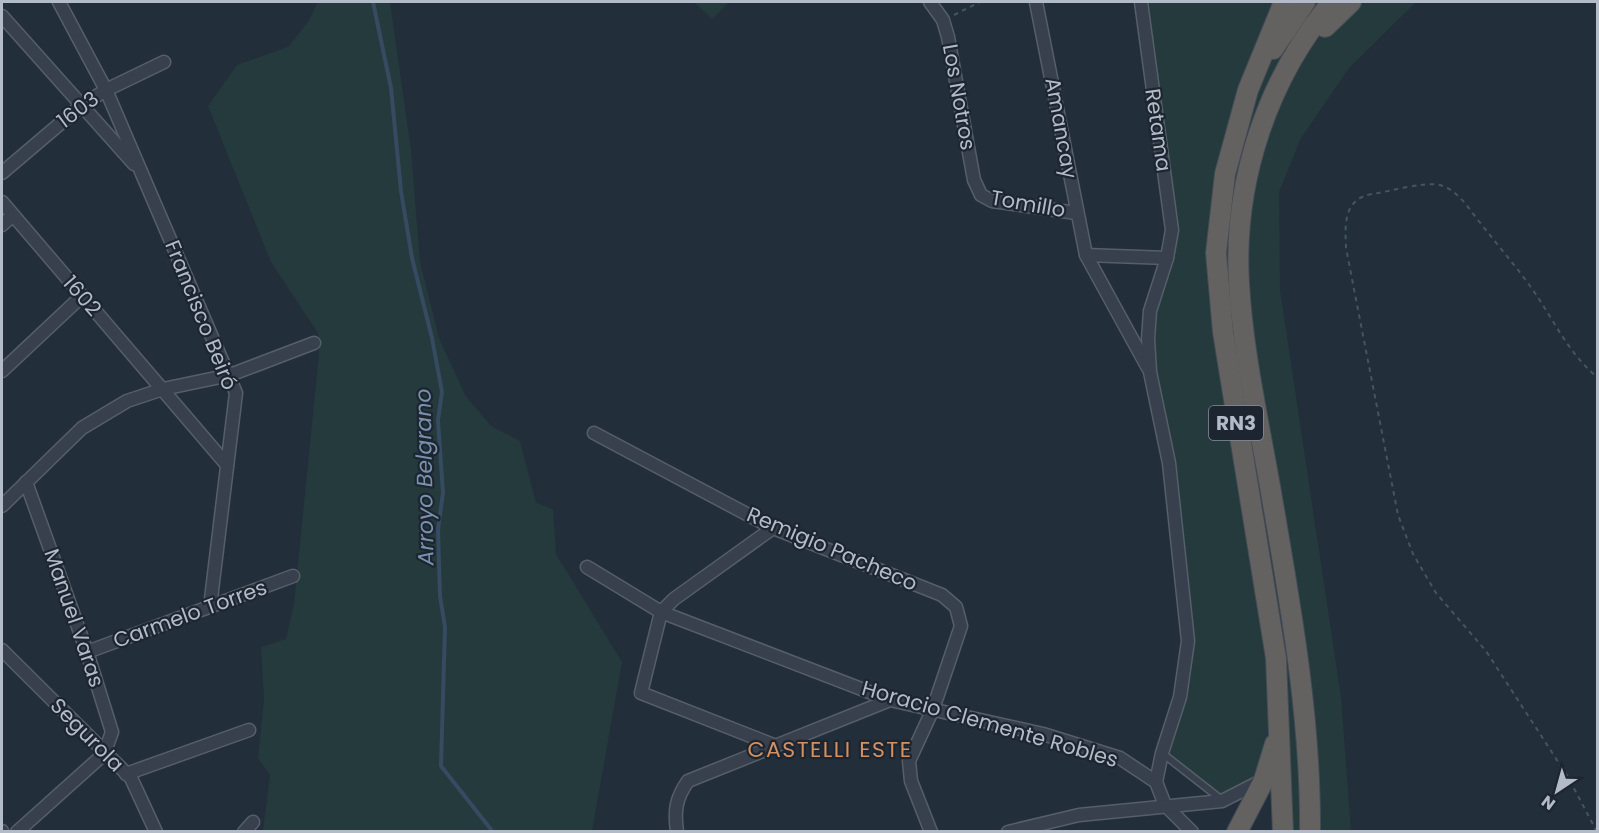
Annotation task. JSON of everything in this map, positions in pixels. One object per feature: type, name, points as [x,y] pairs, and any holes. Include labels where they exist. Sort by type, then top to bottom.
[{"type":"highway","points":[[1240,120],[1257,61],[1284,2]]},
{"type":"highway","name":"RN3","points":[[1283,831],[1276,658],[1241,454],[1216,274],[1216,235],[1221,198],[1240,120],[1267,58],[1305,2]]},
{"type":"highway","name":"RN3","points":[[1310,831],[1296,636],[1245,337],[1238,282],[1239,231],[1247,177],[1262,125],[1289,63],[1332,2]]},
{"type":"highway","points":[[1289,63],[1351,2]]},
{"type":"highway","points":[[1237,831],[1264,780],[1279,727]]},
{"type":"street","name":"Francisco Beiró","points":[[59,2],[106,90],[236,393],[210,607]]},
{"type":"street","name":"Los Notros","points":[[930,2],[944,20],[974,180],[981,195]]},
{"type":"street","name":"Amancay","points":[[1036,2],[1043,26],[1076,213],[1086,255],[1150,372]]},
{"type":"street","name":"Retama","points":[[1141,2],[1172,230],[1167,258],[1150,311],[1148,339],[1150,372]]},
{"type":"street","name":"Francisco Beiró","points":[[2,16],[140,171]]},
{"type":"street","name":"1603","points":[[2,173],[82,105],[106,90],[164,62]]},
{"type":"street","name":"Tomillo","points":[[981,195],[992,201],[1076,213]]},
{"type":"street","name":"1602","points":[[2,202],[227,465]]},
{"type":"street","points":[[2,225],[13,215]]},
{"type":"street","points":[[1086,255],[1167,258]]},
{"type":"street","points":[[2,371],[82,296]]},
{"type":"street","points":[[2,506],[82,428],[127,401],[163,389],[230,375],[314,344]]},
{"type":"street","points":[[1150,372],[1169,463],[1188,641],[1180,697],[1162,753],[1156,782],[1165,805],[1192,831]]},
{"type":"street","name":"Remigio Pacheco","points":[[594,433],[773,528],[942,595],[956,607],[961,626],[933,710]]},
{"type":"street","name":"Manuel Varas","points":[[26,482],[87,652],[112,732],[104,754]]},
{"type":"street","points":[[773,528],[674,599],[661,612],[641,693],[776,746]]},
{"type":"street","name":"Horacio Clemente Robles","points":[[586,567],[661,612],[890,700],[1043,734],[1108,753],[1137,767],[1156,782]]},
{"type":"street","name":"Carmelo Torres","points":[[87,652],[293,576]]},
{"type":"street","name":"Segurola","points":[[2,650],[126,774],[141,795],[156,831]]},
{"type":"street","points":[[677,831],[675,812],[678,795],[688,781],[890,700]]},
{"type":"street","points":[[931,831],[911,781],[909,761],[933,710]]},
{"type":"street","points":[[126,774],[249,730]]},
{"type":"street","points":[[17,831],[104,754]]},
{"type":"street","points":[[1008,831],[1079,815],[1222,801],[1264,780]]},
{"type":"street","points":[[244,831],[253,822]]},
{"type":"lane","points":[[1162,753],[1222,801]]},
{"type":"path","points":[[944,20],[980,2]]},
{"type":"path","points":[[1597,831],[1568,777],[1486,651],[1436,593],[1413,554],[1398,515],[1346,248],[1345,219],[1352,204],[1362,196],[1437,184],[1452,190],[1465,202],[1530,286],[1566,346],[1598,378]]},
{"type":"green space","points":[[318,2],[390,2],[411,150],[420,262],[439,338],[465,395],[491,426],[520,441],[536,503],[553,509],[556,554],[622,662],[592,831],[263,831],[270,775],[258,758],[264,699],[261,647],[286,639],[294,604],[319,354],[318,333],[271,262],[208,106],[237,65],[288,47],[308,22]]},
{"type":"green space","points":[[694,2],[729,2],[712,19]]},
{"type":"green space","points":[[1141,2],[1416,2],[1349,68],[1301,138],[1279,192],[1280,290],[1341,697],[1351,831],[1283,831],[1279,730],[1264,780],[1222,801],[1162,753],[1188,641],[1148,339],[1171,242]]},
{"type":"waterway","name":"Arroyo Belgrano","points":[[373,2],[391,88],[401,191],[412,258],[432,338],[442,392],[438,420],[443,493],[438,529],[440,596],[445,627],[441,766],[493,832]]},
{"type":"district","name":"CASTELLI ESTE","points":[[830,749]]}]
